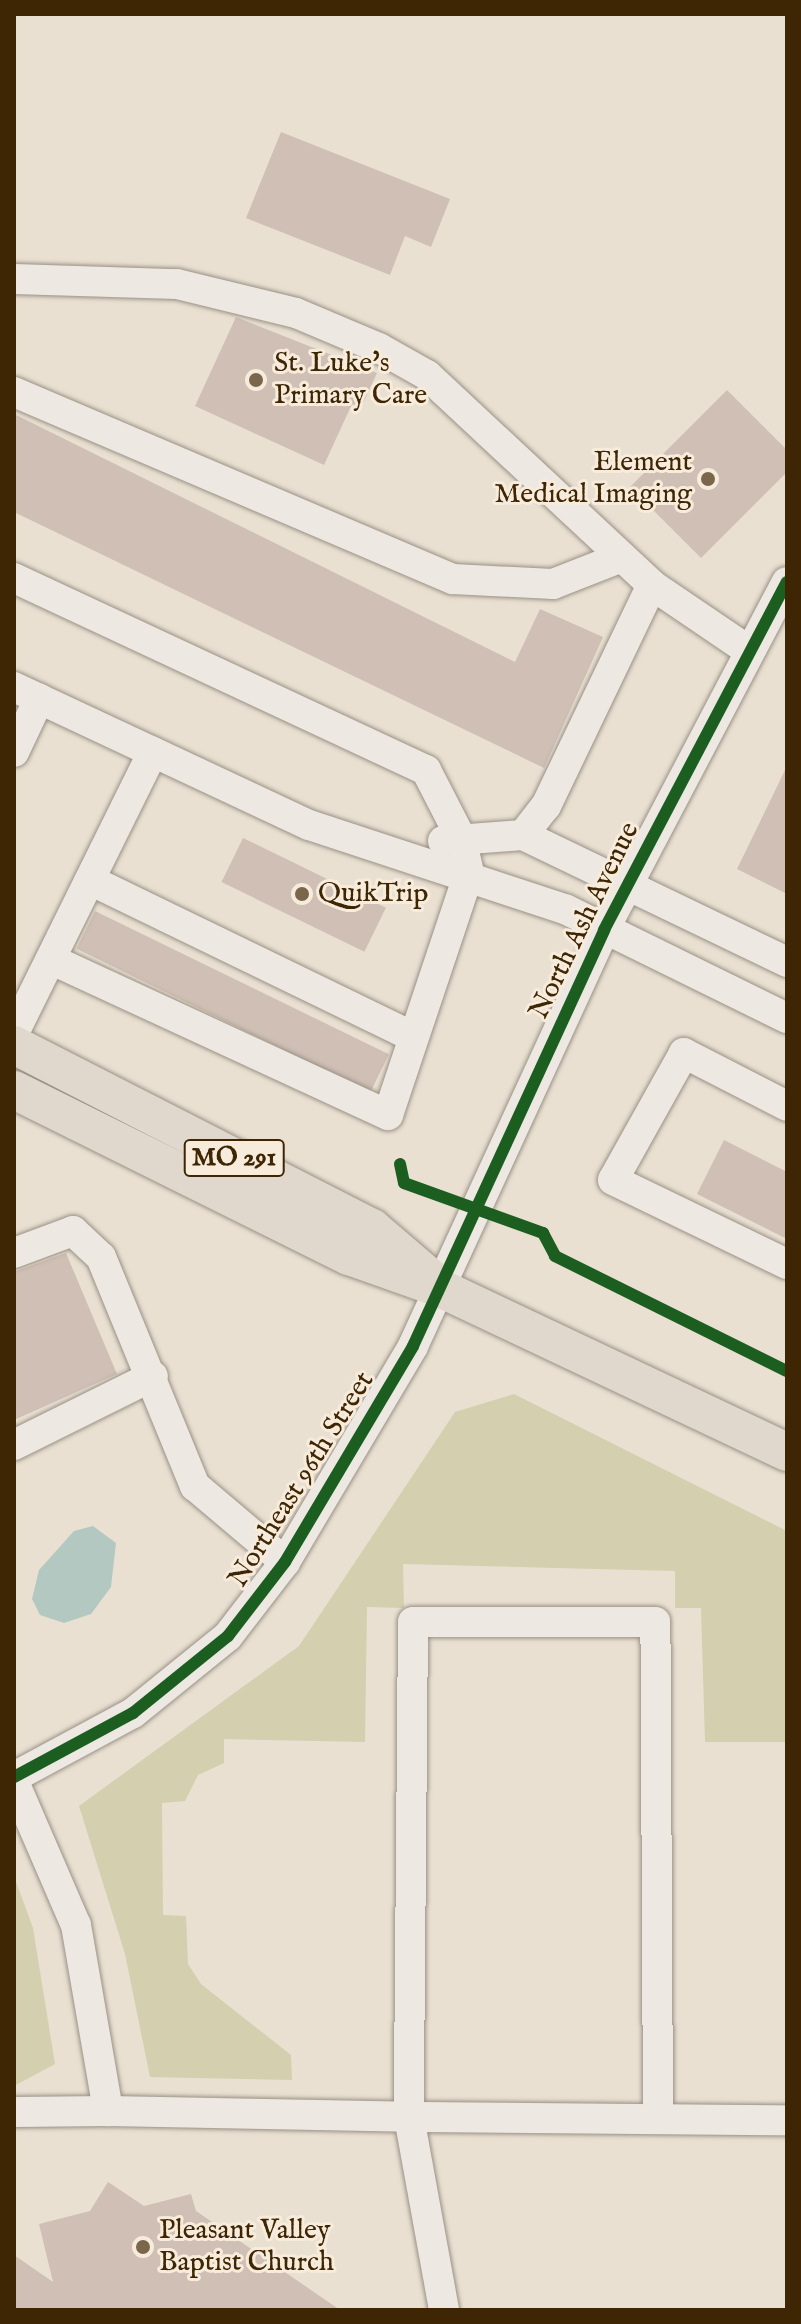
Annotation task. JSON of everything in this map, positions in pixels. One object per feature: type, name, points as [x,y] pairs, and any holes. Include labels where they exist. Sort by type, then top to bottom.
[{"type":"main road","name":"MO 291","points":[[14,1045],[372,1228],[442,1289]]},
{"type":"main road","name":"MO 291","points":[[14,1090],[349,1256],[442,1289],[787,1452]]},
{"type":"street","points":[[14,279],[177,284],[296,313],[379,348],[427,375],[652,585],[749,651]]},
{"type":"street","points":[[14,392],[453,579],[553,584],[622,557]]},
{"type":"street","points":[[14,578],[426,770],[461,838],[469,873],[388,1115],[52,960]]},
{"type":"street","name":"North Ash Avenue","points":[[442,1289],[604,930],[787,582]]},
{"type":"street","points":[[523,835],[546,806],[652,585]]},
{"type":"street","points":[[14,752],[27,693],[309,825],[469,873],[604,930],[787,1018]]},
{"type":"street","points":[[14,1033],[153,752]]},
{"type":"street","points":[[394,851],[461,838],[523,835],[787,962]]},
{"type":"street","points":[[90,880],[413,1037]]},
{"type":"street","points":[[787,1106],[684,1053],[613,1180],[787,1264]]},
{"type":"street","points":[[14,1253],[73,1231],[101,1257],[153,1376],[195,1486],[285,1562]]},
{"type":"street","name":"Northeast 96th Street","points":[[14,1780],[133,1713],[228,1636],[285,1562],[442,1289]]},
{"type":"street","points":[[14,1445],[153,1376]]},
{"type":"street","points":[[444,2310],[409,2117],[413,1622],[655,1622],[658,2119]]},
{"type":"street","points":[[14,1780],[76,1925],[108,2111]]},
{"type":"street","points":[[14,2112],[787,2120]]},
{"type":"street","points":[[429,2310],[436,2273]]},
{"type":"shaded area","points":[[514,1394],[787,1531],[787,1742],[705,1742],[701,1608],[675,1608],[675,1571],[403,1564],[404,1608],[367,1607],[365,1742],[224,1739],[224,1763],[198,1775],[185,1801],[162,1803],[163,1915],[186,1916],[188,1964],[201,1984],[291,2055],[292,2080],[150,2077],[125,1954],[79,1806],[299,1646],[455,1412]]},
{"type":"shaded area","points":[[14,1876],[33,1928],[55,2064],[14,2086]]},
{"type":"water","points":[[93,1526],[116,1543],[111,1587],[91,1614],[64,1623],[40,1615],[32,1599],[39,1570],[74,1531]]},
{"type":"building","points":[[281,132],[450,199],[431,247],[405,236],[390,275],[246,218]]},
{"type":"building","points":[[236,317],[377,373],[361,408],[352,404],[324,465],[195,406]]},
{"type":"building","name":"Element Medical Imaging","points":[[727,390],[787,450],[787,472],[701,558],[630,487]]},
{"type":"building","points":[[14,414],[515,662],[540,609],[603,637],[544,768],[14,512]]},
{"type":"building","points":[[787,766],[787,894],[737,869]]},
{"type":"building","name":"QuikTrip","points":[[243,838],[386,908],[364,952],[222,882]]},
{"type":"building","points":[[95,911],[389,1054],[370,1092],[77,949]]},
{"type":"building","points":[[724,1140],[787,1172],[787,1239],[697,1194]]},
{"type":"building","points":[[66,1253],[117,1374],[14,1420],[14,1272]]},
{"type":"building","name":"Pleasant Valley Baptist Church","points":[[108,2182],[144,2206],[191,2194],[196,2211],[340,2310],[14,2310],[14,2255],[53,2282],[39,2224],[90,2211]]},
{"type":"cycle path","points":[[14,1777],[133,1713],[228,1636],[285,1562],[413,1346],[604,930],[787,582]]},
{"type":"cycle path","points":[[400,1164],[404,1183],[543,1233],[555,1256],[787,1371]]},
{"type":"place","name":"St. Luke's Primary Care","points":[[256,380]]},
{"type":"place","name":"Element Medical Imaging","points":[[708,479]]},
{"type":"place","name":"QuikTrip","points":[[302,894]]},
{"type":"place","name":"Pleasant Valley Baptist Church","points":[[143,2247]]}]
